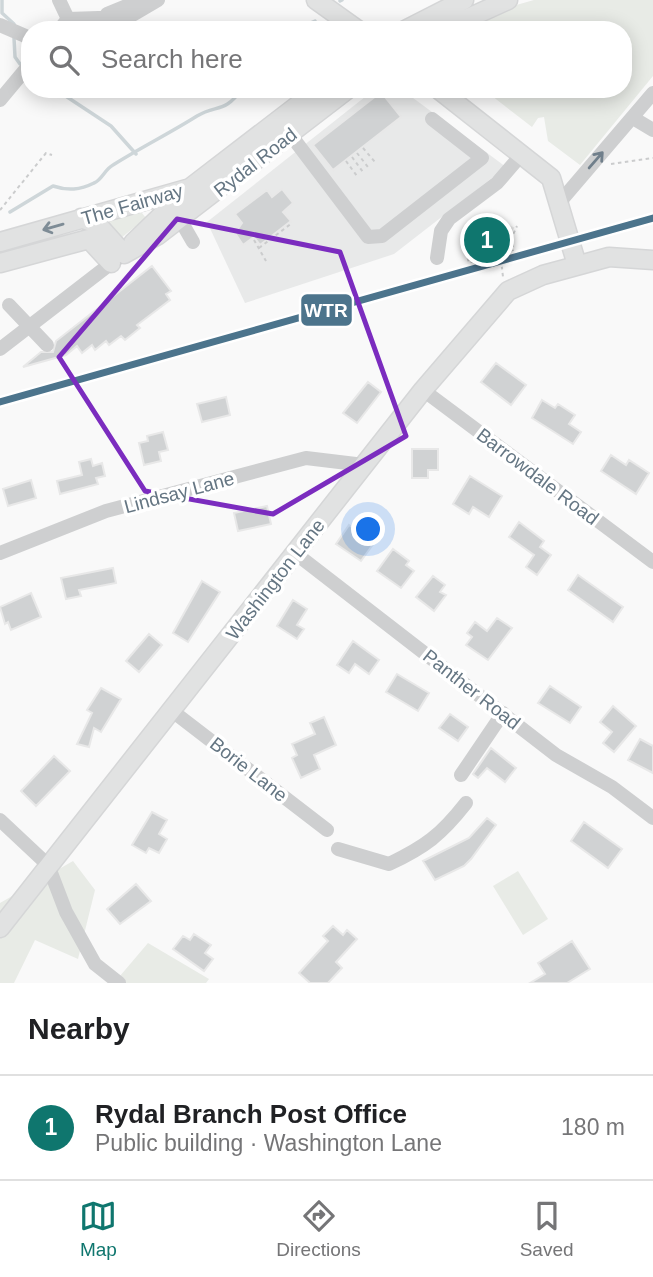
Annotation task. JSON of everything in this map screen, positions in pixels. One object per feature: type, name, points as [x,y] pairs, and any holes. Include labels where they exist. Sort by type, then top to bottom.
[{"type":"main road","points":[[423,21],[464,0]]},
{"type":"main road","points":[[466,21],[508,0]]},
{"type":"main road","points":[[327,7],[346,21]]},
{"type":"main road","name":"The Fairway","points":[[0,242],[190,188],[307,98]]},
{"type":"main road","name":"Rydal Road","points":[[118,258],[176,211],[290,134],[336,98]]},
{"type":"main road","points":[[452,98],[551,178],[577,265]]},
{"type":"main road","name":"Rydal Road","points":[[176,211],[190,188]]},
{"type":"main road","points":[[81,218],[90,220],[108,233],[118,258]]},
{"type":"main road","name":"The Fairway","points":[[0,263],[82,239],[94,241],[118,258]]},
{"type":"main road","name":"Washington Lane","points":[[0,928],[423,390],[479,321],[508,291],[543,275],[609,257],[653,260]]},
{"type":"street","points":[[59,0],[63,21]]},
{"type":"street","points":[[79,21],[103,16],[141,0]]},
{"type":"street","points":[[103,16],[129,17],[158,0]]},
{"type":"street","points":[[0,25],[21,34]]},
{"type":"street","points":[[0,100],[21,75]]},
{"type":"street","points":[[559,203],[653,93]]},
{"type":"street","points":[[633,118],[653,130]]},
{"type":"street","points":[[290,134],[368,237],[382,236],[482,158],[432,119]]},
{"type":"street","points":[[437,258],[441,231],[449,219],[497,183],[522,154]]},
{"type":"street","points":[[176,211],[193,242]]},
{"type":"street","name":"Rydal Road","points":[[0,349],[118,258]]},
{"type":"street","points":[[9,305],[47,345]]},
{"type":"street","name":"Barrowdale Road","points":[[423,390],[653,562]]},
{"type":"street","name":"Lindsay Lane","points":[[0,553],[106,511],[306,458],[364,465]]},
{"type":"street","name":"Panther Road","points":[[295,553],[556,755],[612,787],[653,818]]},
{"type":"street","name":"Borie Lane","points":[[171,710],[327,830]]},
{"type":"street","points":[[461,775],[503,713]]},
{"type":"street","points":[[338,849],[389,864],[425,847],[444,831],[466,803]]},
{"type":"street","points":[[0,820],[48,865],[66,912],[95,964],[118,983]]},
{"type":"path","points":[[363,148],[375,162]]},
{"type":"path","points":[[0,209],[46,153],[52,155]]},
{"type":"path","points":[[356,153],[368,167]]},
{"type":"path","points":[[352,157],[363,172]]},
{"type":"path","points":[[603,165],[653,158]]},
{"type":"path","points":[[346,161],[357,176]]},
{"type":"path","points":[[259,248],[292,223]]},
{"type":"path","points":[[466,251],[469,263],[500,258],[514,250],[511,239],[517,226]]},
{"type":"path","points":[[254,240],[266,261]]},
{"type":"path","points":[[500,258],[503,275]]},
{"type":"highlighted area","points":[[177,219],[340,252],[406,436],[273,514],[145,491],[59,357]]},
{"type":"shaded area","points":[[534,0],[653,0],[653,76],[580,165],[548,141],[544,117],[538,118],[532,127],[495,98],[632,98],[632,21],[484,21],[513,6]]},
{"type":"shaded area","points":[[364,98],[413,98],[506,167],[394,254],[245,303],[207,222]]},
{"type":"shaded area","points":[[138,208],[146,218],[121,238],[104,218]]},
{"type":"shaded area","points":[[73,861],[95,890],[78,959],[35,940],[14,983],[0,983],[0,903]]},
{"type":"shaded area","points":[[518,871],[548,919],[523,935],[493,886]]},
{"type":"shaded area","points":[[148,943],[209,979],[206,983],[114,983]]},
{"type":"building","points":[[373,98],[386,98],[401,117],[333,170],[313,145]]},
{"type":"building","points":[[282,189],[293,203],[283,212],[291,221],[260,245],[254,237],[243,245],[235,233],[242,223],[235,214],[267,190],[272,197]]},
{"type":"building","points":[[502,223],[513,228],[508,238],[511,249],[488,255],[484,244],[477,246],[474,235],[501,227]]},
{"type":"building","points":[[152,266],[171,291],[166,294],[170,300],[137,325],[140,328],[125,340],[121,336],[109,345],[106,341],[95,350],[92,345],[82,353],[77,346],[66,355],[23,367],[41,352],[53,352],[56,341]]},
{"type":"building","points":[[496,363],[526,385],[511,405],[481,382]]},
{"type":"building","points":[[368,382],[381,392],[357,423],[343,413]]},
{"type":"building","points":[[226,397],[230,415],[202,422],[197,404]]},
{"type":"building","points":[[542,400],[555,408],[558,404],[575,415],[569,424],[581,432],[573,444],[532,418]]},
{"type":"building","points":[[163,432],[168,450],[159,452],[161,461],[144,465],[139,443],[148,441],[147,436]]},
{"type":"building","points":[[412,449],[438,449],[438,470],[428,470],[428,478],[412,478]]},
{"type":"building","points":[[611,455],[626,465],[629,460],[649,473],[636,494],[601,471]]},
{"type":"building","points":[[91,459],[93,466],[102,463],[105,476],[96,478],[98,484],[60,494],[57,481],[82,475],[79,462]]},
{"type":"building","points":[[470,476],[502,496],[489,517],[473,507],[469,514],[453,504]]},
{"type":"building","points":[[31,480],[36,498],[8,506],[3,489]]},
{"type":"building","points":[[267,506],[271,524],[238,531],[234,513]]},
{"type":"building","points":[[519,522],[544,541],[540,547],[551,555],[537,575],[526,567],[534,555],[509,537]]},
{"type":"building","points":[[349,525],[374,543],[361,561],[336,544]]},
{"type":"building","points":[[393,549],[409,561],[406,565],[414,571],[401,588],[377,571]]},
{"type":"building","points":[[113,568],[116,583],[79,590],[81,596],[66,599],[61,578]]},
{"type":"building","points":[[578,575],[623,607],[613,622],[568,590]]},
{"type":"building","points":[[433,576],[445,585],[440,592],[446,595],[434,611],[416,597]]},
{"type":"building","points":[[202,581],[220,592],[188,642],[173,633]]},
{"type":"building","points":[[31,593],[41,617],[11,630],[8,622],[5,624],[0,607]]},
{"type":"building","points":[[293,600],[307,609],[297,625],[304,629],[297,639],[277,626]]},
{"type":"building","points":[[497,618],[512,628],[488,660],[466,645],[472,637],[467,633],[475,622],[487,631]]},
{"type":"building","points":[[149,634],[162,645],[139,672],[126,661]]},
{"type":"building","points":[[353,641],[379,660],[369,674],[355,664],[349,673],[337,665]]},
{"type":"building","points":[[397,674],[429,693],[418,711],[386,692]]},
{"type":"building","points":[[550,686],[581,707],[570,723],[538,703]]},
{"type":"building","points":[[101,688],[121,699],[101,732],[94,728],[89,747],[77,744],[92,713],[87,710]]},
{"type":"building","points":[[613,706],[636,726],[614,752],[603,743],[612,732],[600,722]]},
{"type":"building","points":[[450,714],[468,727],[458,741],[439,728]]},
{"type":"building","points":[[324,717],[336,745],[314,755],[320,769],[301,778],[292,758],[297,755],[292,744],[315,734],[310,723]]},
{"type":"building","points":[[640,739],[653,746],[653,773],[628,760]]},
{"type":"building","points":[[491,748],[516,768],[505,782],[487,768],[478,778],[473,774]]},
{"type":"building","points":[[54,756],[70,771],[36,806],[21,791]]},
{"type":"building","points":[[152,812],[167,820],[159,834],[167,839],[159,853],[149,848],[146,853],[132,845]]},
{"type":"building","points":[[487,818],[496,825],[471,859],[464,866],[435,880],[423,861],[469,838]]},
{"type":"building","points":[[584,822],[622,849],[608,868],[571,841]]},
{"type":"building","points":[[136,884],[151,901],[120,924],[107,909]]},
{"type":"building","points":[[333,926],[343,935],[347,930],[357,939],[336,962],[342,968],[328,983],[310,983],[299,973],[328,941],[323,936]]},
{"type":"building","points":[[194,934],[211,945],[205,953],[213,959],[204,971],[173,949],[183,936],[190,940]]},
{"type":"building","points":[[572,941],[590,969],[567,983],[530,983],[545,974],[538,963]]},
{"type":"waterway","points":[[2,0],[2,13],[14,24]]},
{"type":"waterway","points":[[14,38],[15,57],[20,64]]},
{"type":"waterway","points":[[69,98],[111,126],[136,154]]},
{"type":"waterway","points":[[10,212],[53,186],[74,189],[97,182],[113,165],[204,112],[225,105],[235,98]]},
{"type":"transit line","name":"WTR","points":[[0,402],[653,218]]},
{"type":"place","name":"Rydal Branch Post Office","points":[[487,240]]}]
